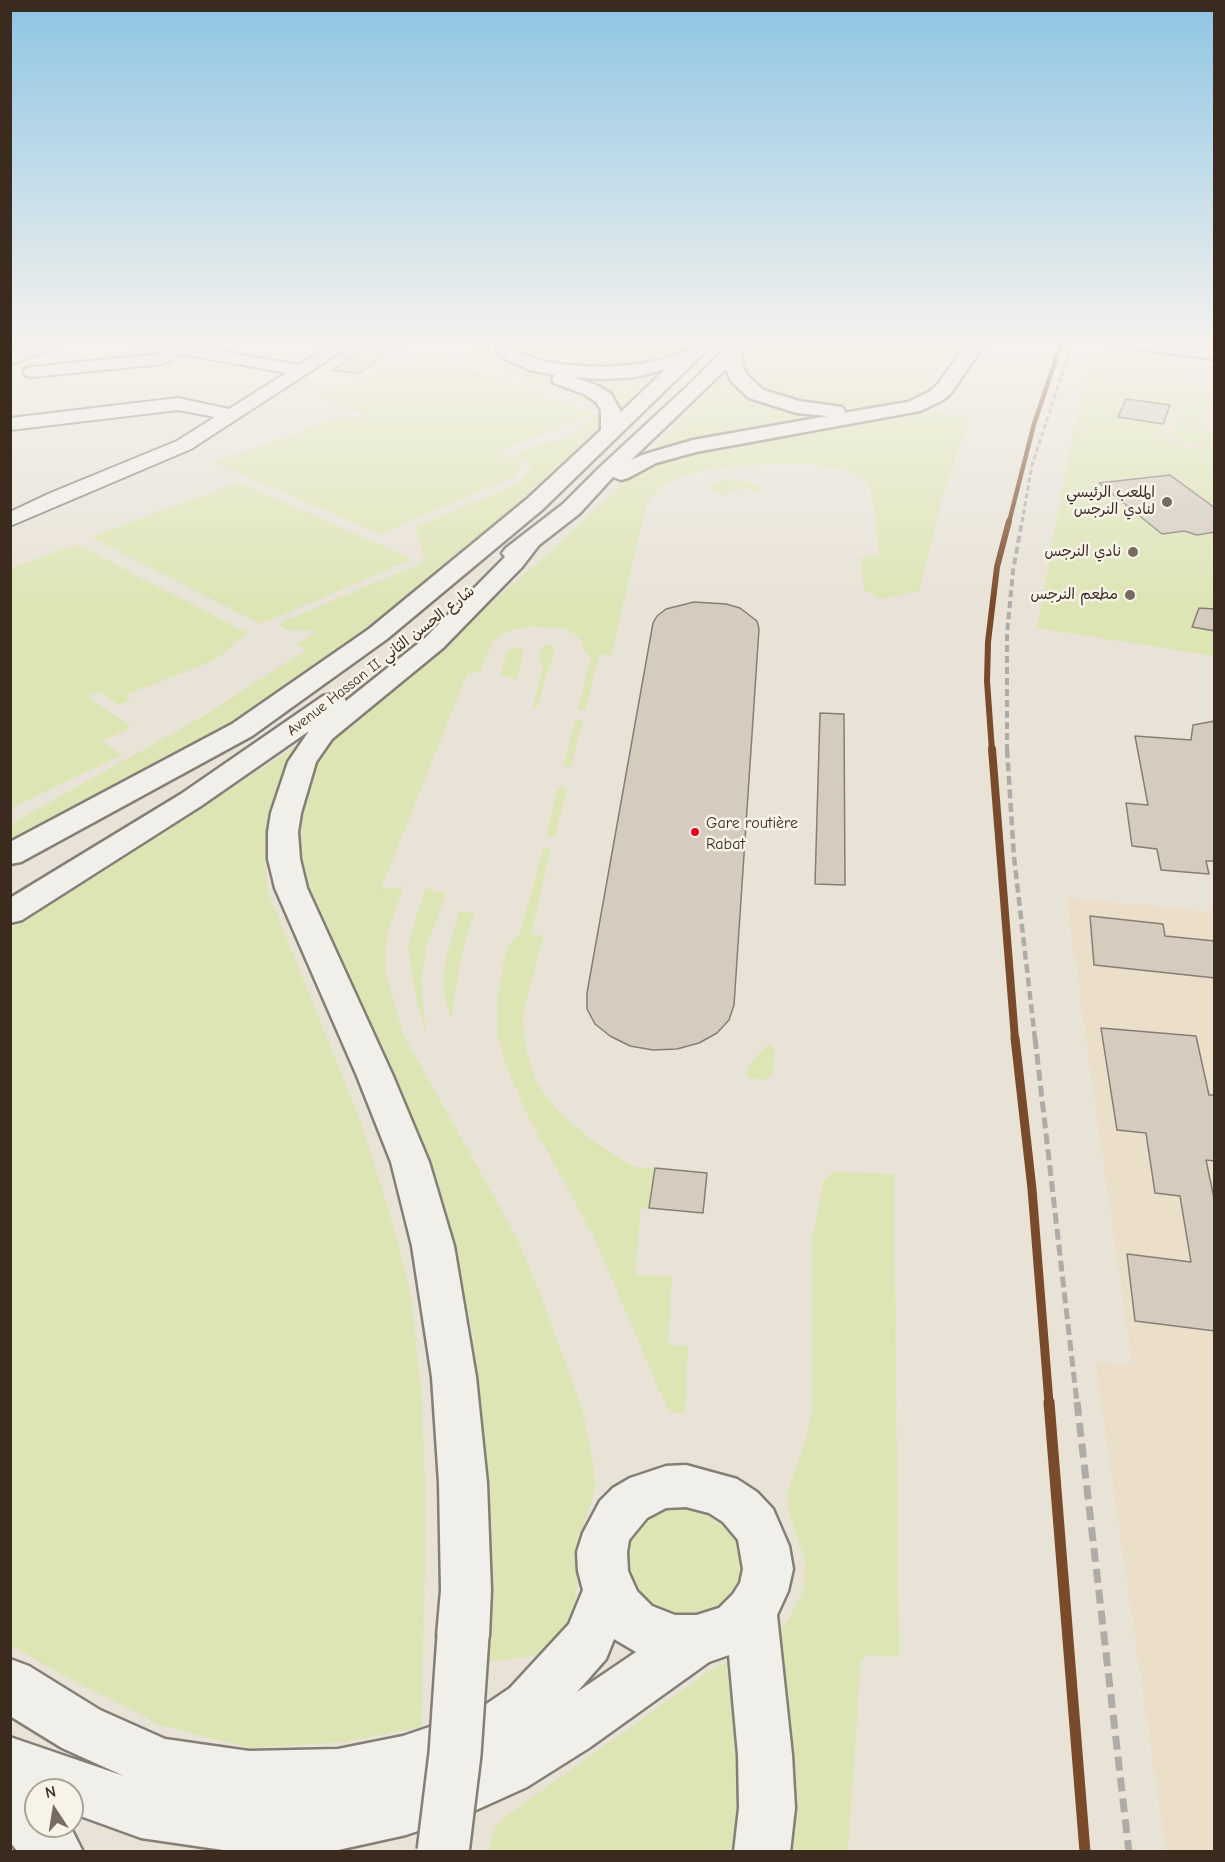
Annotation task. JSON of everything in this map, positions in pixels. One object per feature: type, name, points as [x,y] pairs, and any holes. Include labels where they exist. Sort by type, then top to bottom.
[{"type":"main road","name":"Avenue Hassan II شارع الحسن الثاني","points":[[10,855],[242,730],[413,608],[535,504],[615,428]]},
{"type":"main road","name":"Avenue Hassan II شارع الحسن الثاني","points":[[10,913],[99,860],[289,734],[426,629],[586,494],[653,428]]},
{"type":"main road","points":[[586,494],[632,467],[666,453],[704,444],[801,428]]},
{"type":"main road","points":[[444,1851],[455,1754],[466,1590],[463,1483],[454,1377],[433,1246],[410,1162],[375,1076],[291,888],[284,859],[283,832],[286,813],[302,762],[322,733],[434,643],[514,562],[530,540]]},
{"type":"main road","points":[[10,870],[183,772],[242,730]]},
{"type":"main road","points":[[10,892],[289,734]]},
{"type":"main road","points":[[686,1486],[720,1494],[740,1507],[756,1525],[765,1546],[768,1569],[763,1592],[752,1611],[737,1625],[718,1635],[697,1640],[675,1640],[654,1634],[634,1623],[619,1608],[608,1590],[603,1571],[602,1552],[607,1533],[630,1503],[647,1493],[666,1487],[686,1486]]},
{"type":"main road","points":[[10,1685],[81,1729],[163,1766],[249,1778],[338,1776],[403,1763],[491,1733],[529,1707],[588,1641],[608,1590]]},
{"type":"main road","points":[[752,1611],[765,1755],[767,1808],[762,1851]]},
{"type":"main road","points":[[10,1764],[141,1810],[248,1825],[338,1822],[406,1807],[465,1787],[508,1768],[570,1729],[697,1640]]},
{"type":"main road","points":[[10,1797],[54,1851]]},
{"type":"main road","points":[[10,1832],[54,1851]]},
{"type":"street","points":[[10,435],[24,428]]},
{"type":"street","points":[[10,510],[27,501],[184,445],[208,428]]},
{"type":"street","points":[[10,520],[27,501]]},
{"type":"shaded area","points":[[1075,428],[1214,428],[1214,476],[1068,456]]},
{"type":"shaded area","points":[[1066,897],[1214,912],[1214,1851],[1166,1851],[1095,1362],[1132,1364]]},
{"type":"green space","points":[[310,428],[558,428],[496,453],[516,461],[521,466],[514,477],[380,534],[214,463]]},
{"type":"green space","points":[[579,428],[597,428],[452,563],[359,637],[193,747],[11,844],[11,824],[207,714],[307,649],[297,645],[317,631],[286,630],[279,625],[282,622],[422,563],[424,560],[416,527],[512,486],[533,468],[514,454],[547,442],[566,439]]},
{"type":"green space","points":[[674,428],[780,428],[648,456]]},
{"type":"green space","points":[[828,428],[966,428],[943,495],[919,591],[881,599],[864,590],[861,557],[879,556],[872,494],[870,487],[861,478],[847,471],[811,464],[741,465],[695,473],[670,482],[654,494],[646,507],[611,655],[599,655],[586,710],[578,710],[591,657],[585,652],[575,634],[562,628],[530,626],[505,632],[494,639],[480,671],[467,674],[381,889],[404,887],[388,930],[385,953],[386,972],[403,1034],[516,1236],[543,1301],[583,1411],[594,1467],[595,1490],[582,1532],[573,1612],[563,1633],[548,1654],[489,1662],[489,1555],[484,1431],[471,1326],[458,1269],[416,1129],[382,1050],[327,936],[302,872],[296,846],[299,813],[307,780],[319,756],[336,732],[533,567],[639,469],[697,449]]},
{"type":"green space","name":"نادي النرجس","points":[[1075,428],[1164,428],[1166,441],[1183,447],[1214,450],[1214,656],[1037,628]]},
{"type":"green space","points":[[1177,428],[1197,428],[1197,430],[1214,433],[1214,447],[1181,442],[1175,435]]},
{"type":"green space","points":[[733,479],[756,484],[760,487],[761,493],[744,487],[723,495],[709,488],[718,481]]},
{"type":"green space","points":[[238,482],[412,559],[261,624],[90,537]]},
{"type":"green space","points":[[77,544],[241,630],[247,628],[246,634],[220,656],[199,667],[125,695],[131,700],[119,705],[99,692],[88,697],[130,725],[128,729],[102,741],[122,755],[11,808],[11,568]]},
{"type":"green space","points":[[552,645],[555,648],[537,707],[533,707],[543,668],[539,659],[542,647]]},
{"type":"green space","points":[[515,647],[524,651],[516,680],[500,674],[508,650]]},
{"type":"green space","points":[[575,720],[583,720],[571,767],[563,766]]},
{"type":"green space","points":[[300,743],[272,806],[265,845],[268,892],[361,1123],[388,1208],[411,1294],[421,1390],[425,1479],[421,1727],[345,1742],[249,1748],[160,1725],[48,1667],[11,1645],[11,928],[104,871]]},
{"type":"green space","points":[[558,787],[567,788],[555,837],[546,836]]},
{"type":"green space","points":[[543,849],[551,849],[531,934],[544,936],[525,1005],[523,1021],[526,1048],[534,1076],[543,1092],[562,1115],[594,1142],[634,1167],[655,1168],[649,1208],[641,1208],[635,1275],[672,1276],[668,1345],[688,1346],[685,1411],[680,1414],[673,1413],[669,1409],[660,1392],[594,1237],[527,1114],[507,1068],[498,1037],[497,1002],[504,959],[510,943],[520,934]]},
{"type":"green space","points":[[425,888],[446,894],[427,945],[421,978],[426,1035],[416,999],[408,945]]},
{"type":"green space","points":[[459,911],[474,912],[461,958],[451,1019],[444,992],[444,976],[446,958]]},
{"type":"green space","points":[[770,1045],[774,1049],[773,1074],[765,1081],[748,1077],[746,1070],[749,1065],[765,1047]]},
{"type":"green space","points":[[833,1172],[894,1174],[899,1657],[868,1655],[861,1661],[848,1851],[781,1851],[776,1633],[787,1622],[803,1592],[805,1561],[789,1511],[787,1492],[806,1441],[812,1412],[812,1239],[824,1180]]},
{"type":"green space","points":[[678,1504],[714,1511],[741,1536],[748,1571],[731,1605],[691,1621],[649,1609],[625,1574],[624,1554],[630,1535],[642,1519],[659,1509]]},
{"type":"green space","points":[[725,1663],[730,1665],[745,1783],[737,1851],[489,1852],[494,1830],[503,1818],[715,1667]]},
{"type":"building","points":[[1170,475],[1215,508],[1215,532],[1197,535],[1184,531],[1162,534],[1099,483]]},
{"type":"building","name":"Gare routière Rabat","points":[[694,602],[726,604],[740,608],[757,621],[759,629],[734,1005],[729,1020],[717,1033],[699,1043],[677,1049],[653,1050],[630,1046],[610,1036],[595,1024],[587,1009],[587,993],[653,623],[657,616],[666,609]]},
{"type":"building","points":[[1199,608],[1215,609],[1215,631],[1192,627]]},
{"type":"building","points":[[820,713],[844,714],[845,885],[815,884]]},
{"type":"building","points":[[1215,721],[1215,861],[1206,861],[1209,874],[1161,870],[1157,849],[1132,846],[1126,803],[1148,805],[1135,736],[1191,740],[1193,725]]},
{"type":"building","points":[[1090,916],[1163,924],[1165,936],[1215,941],[1215,978],[1094,965]]},
{"type":"building","points":[[1101,1028],[1196,1036],[1209,1095],[1215,1095],[1215,1161],[1206,1160],[1215,1203],[1215,1331],[1135,1321],[1127,1254],[1191,1262],[1180,1196],[1155,1193],[1146,1133],[1117,1130]]},
{"type":"building","points":[[655,1168],[707,1173],[703,1213],[649,1208]]},
{"type":"railway","points":[[1022,522],[1032,465],[1044,428]]},
{"type":"railway","points":[[1007,749],[1007,634],[1013,571],[1022,521]]},
{"type":"railway","points":[[1007,749],[1014,857],[1035,1039]]},
{"type":"railway","points":[[1035,1038],[1077,1403]]},
{"type":"railway","points":[[1077,1402],[1129,1852]]},
{"type":"transit line","points":[[1033,428],[997,567],[988,642],[987,681],[1012,1012],[1032,1189],[1085,1852]]},
{"type":"place","name":"الملعب الرئيسي لنادي النرجس","points":[[1167,502]]},
{"type":"place","name":"نادي النرجس","points":[[1133,552]]},
{"type":"place","name":"مطعم النرجس","points":[[1130,595]]},
{"type":"place","name":"Gare routière Rabat","points":[[695,832]]}]
